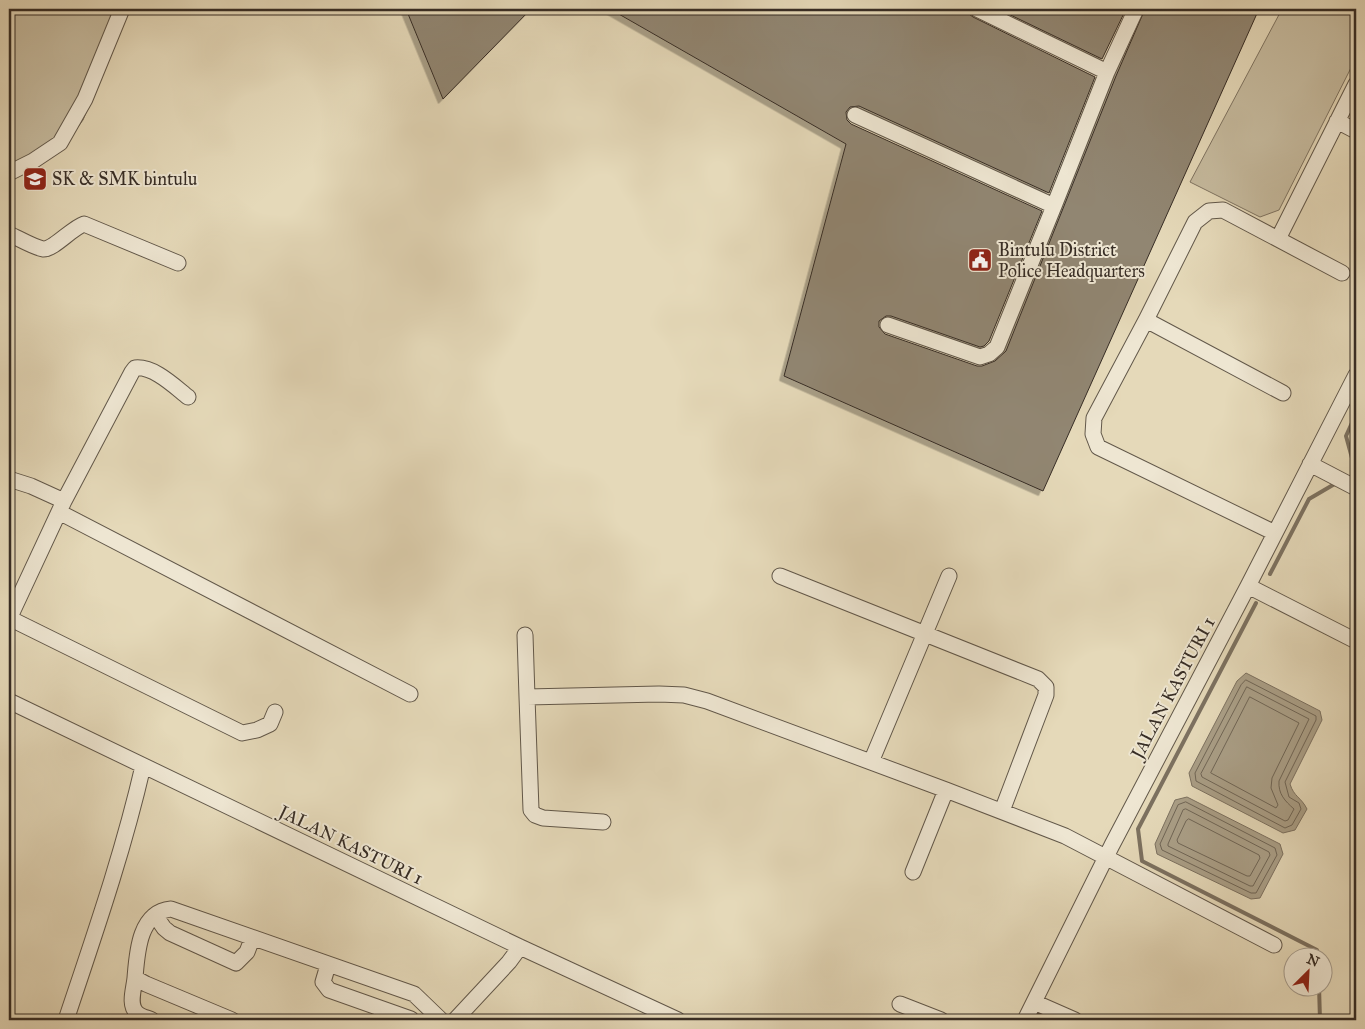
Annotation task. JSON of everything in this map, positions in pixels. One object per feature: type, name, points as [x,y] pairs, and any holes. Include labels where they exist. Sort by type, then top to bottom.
[{"type":"street","points":[[9,172],[60,143],[85,99],[122,9]]},
{"type":"street","points":[[977,9],[1108,72]]},
{"type":"street","points":[[888,325],[980,357],[989,354],[997,347],[1108,72],[1136,9]]},
{"type":"street","points":[[1278,239],[1356,84]]},
{"type":"street","points":[[855,116],[1054,206]]},
{"type":"street","points":[[1337,121],[1356,131]]},
{"type":"street","points":[[1275,533],[1098,446],[1093,434],[1094,418],[1195,222],[1209,211],[1223,210],[1342,273]]},
{"type":"street","points":[[9,234],[43,249],[50,247],[84,224],[178,263]]},
{"type":"street","points":[[1146,320],[1283,393]]},
{"type":"street","points":[[188,397],[154,373],[141,368],[135,368],[62,506],[9,619],[242,732],[257,730],[270,724],[275,712]]},
{"type":"street","name":"JALAN KASTURI 1","points":[[1025,1020],[1106,858],[1356,375]]},
{"type":"street","points":[[1310,464],[1356,488]]},
{"type":"street","points":[[9,479],[31,486],[62,506],[410,694]]},
{"type":"street","points":[[780,576],[1038,679],[1046,686],[1046,695],[1002,811]]},
{"type":"street","points":[[871,762],[948,576]]},
{"type":"street","points":[[1248,586],[1356,641]]},
{"type":"street","points":[[525,635],[531,810],[535,815],[543,818],[603,822]]},
{"type":"street","points":[[527,697],[659,694],[684,695],[707,702],[1065,836],[1274,945]]},
{"type":"street","name":"JALAN KASTURI 1","points":[[9,701],[678,1020]]},
{"type":"street","points":[[66,1020],[106,900],[132,814],[143,766]]},
{"type":"street","points":[[913,872],[946,790]]},
{"type":"street","points":[[152,1020],[137,1014],[132,1002],[142,932],[155,915],[162,910],[171,909],[252,939],[414,994],[441,1020]]},
{"type":"street","points":[[155,915],[170,933],[236,962],[247,952],[252,939]]},
{"type":"street","points":[[455,1020],[510,962],[520,946]]},
{"type":"street","points":[[328,965],[323,982],[329,990],[410,1020],[424,1003]]},
{"type":"street","points":[[135,978],[225,1019]]},
{"type":"street","points":[[1034,1002],[1074,1020]]},
{"type":"street","points":[[900,1004],[941,1020]]},
{"type":"shaded area","points":[[9,9],[129,9],[83,120],[63,147],[9,170]]},
{"type":"shaded area","points":[[1282,9],[1356,9],[1356,58],[1279,210],[1260,217],[1190,182]]},
{"type":"water","points":[[1246,673],[1320,711],[1322,720],[1290,784],[1307,809],[1295,830],[1283,833],[1192,786],[1189,773],[1237,681]]},
{"type":"water","points":[[1187,797],[1280,844],[1283,854],[1260,898],[1251,899],[1157,854],[1155,844],[1175,800]]},
{"type":"building","points":[[406,9],[531,9],[443,99]]},
{"type":"building","name":"Bintulu District Police Headquarters","points":[[610,9],[968,9],[969,14],[973,17],[1095,77],[1049,193],[859,106],[850,107],[846,112],[847,120],[851,124],[1042,211],[989,341],[984,346],[980,347],[891,316],[886,316],[879,321],[879,327],[885,334],[977,366],[982,366],[995,361],[1006,351],[1116,76],[1145,9],[1259,9],[1043,491],[784,376],[846,144]]},
{"type":"building","points":[[998,9],[1126,9],[1102,59]]},
{"type":"waterway","points":[[1352,458],[1346,436],[1356,414]]},
{"type":"waterway","points":[[1270,574],[1309,499],[1338,482]]},
{"type":"waterway","points":[[1256,603],[1138,829],[1142,861],[1309,946]]},
{"type":"waterway","points":[[1319,996],[1320,1020]]},
{"type":"place","name":"SK & SMK bintulu","points":[[35,179]]},
{"type":"place","name":"Bintulu District Police Headquarters","points":[[980,260]]}]
